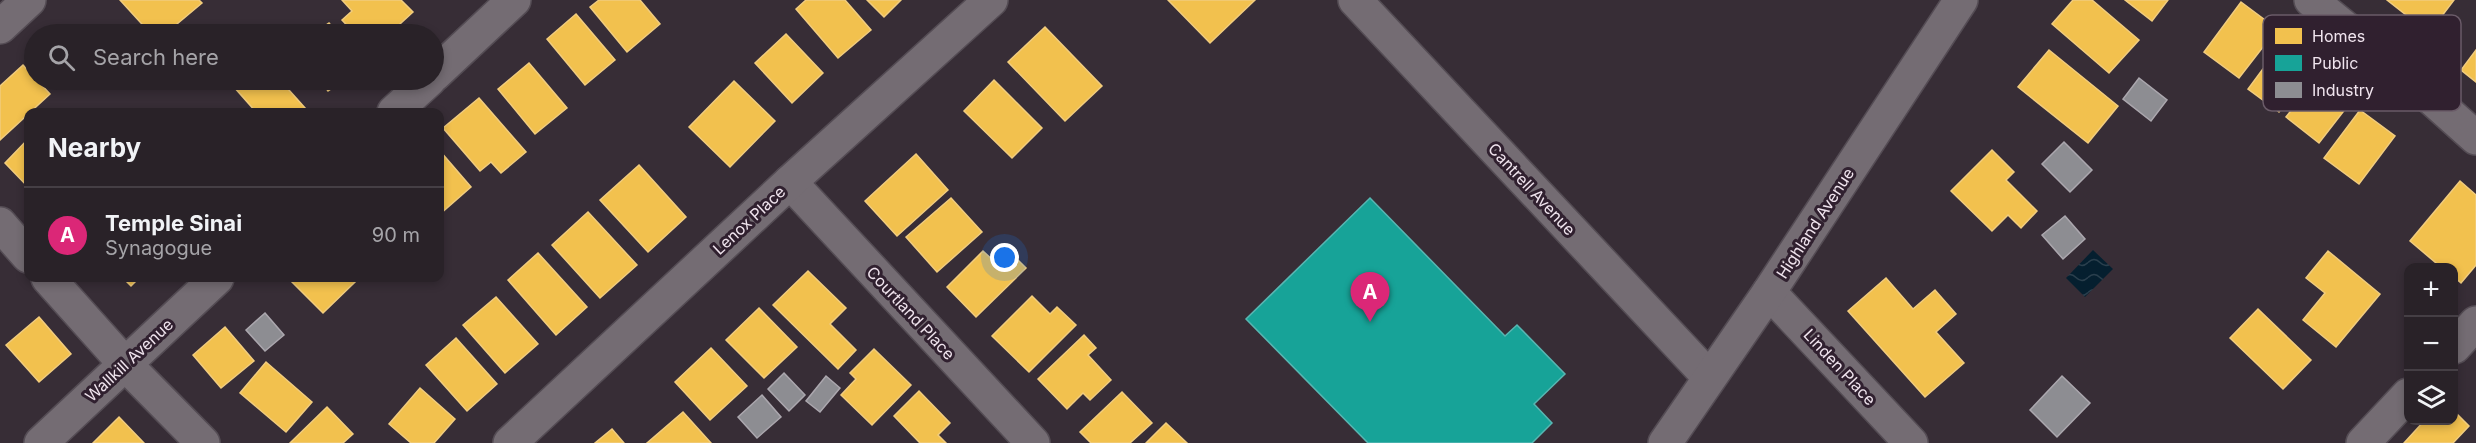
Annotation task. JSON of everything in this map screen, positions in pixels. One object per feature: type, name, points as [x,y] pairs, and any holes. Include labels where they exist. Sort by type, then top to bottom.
[{"type":"street","points":[[0,27],[29,0]]},
{"type":"street","points":[[444,66],[514,0]]},
{"type":"street","name":"Lenox Place","points":[[510,443],[790,182],[991,0]]},
{"type":"street","name":"Cantrell Avenue","points":[[1355,0],[1709,377]]},
{"type":"street","name":"Highland Avenue","points":[[1665,443],[1769,292],[1961,0]]},
{"type":"street","points":[[2311,0],[2329,15]]},
{"type":"street","points":[[398,108],[418,90]]},
{"type":"street","points":[[2446,111],[2476,138]]},
{"type":"street","name":"Courtland Place","points":[[790,182],[1033,443]]},
{"type":"street","points":[[0,224],[24,251]]},
{"type":"street","points":[[52,282],[125,364],[203,443]]},
{"type":"street","name":"Wallkill Avenue","points":[[41,443],[213,282]]},
{"type":"street","name":"Linden Place","points":[[1769,292],[1911,443]]},
{"type":"street","points":[[2458,343],[2476,323]]},
{"type":"street","points":[[2368,441],[2404,401]]},
{"type":"water","points":[[2093,250],[2113,269],[2085,297],[2066,278]]},
{"type":"building: Homes","points":[[120,0],[199,0],[202,3],[177,24],[142,24]]},
{"type":"building: Homes","points":[[342,0],[401,0],[413,12],[400,24],[346,24],[342,20],[352,11]]},
{"type":"building: Homes","points":[[599,0],[640,0],[660,24],[627,52],[590,7]]},
{"type":"building: Homes","points":[[806,0],[845,0],[871,30],[838,58],[796,9]]},
{"type":"building: Homes","points":[[867,0],[901,0],[884,17]]},
{"type":"building: Homes","points":[[1168,0],[1255,0],[1210,43]]},
{"type":"building: Homes","points":[[2073,0],[2092,0],[2139,40],[2109,73],[2052,24]]},
{"type":"building: Homes","points":[[2125,0],[2168,0],[2152,21]]},
{"type":"building: Homes","points":[[2387,0],[2454,0],[2443,15],[2406,15]]},
{"type":"building: Homes","points":[[2241,2],[2263,18],[2263,47],[2239,78],[2204,52]]},
{"type":"building: Homes","points":[[576,14],[615,60],[585,85],[547,39]]},
{"type":"building: Homes","points":[[1045,27],[1102,86],[1065,121],[1008,62]]},
{"type":"building: Homes","points":[[786,34],[823,73],[792,103],[755,63]]},
{"type":"building: Homes","points":[[2049,50],[2118,106],[2088,143],[2018,87]]},
{"type":"building: Homes","points":[[2476,50],[2476,82],[2461,70]]},
{"type":"building: Homes","points":[[529,63],[567,108],[535,134],[498,89]]},
{"type":"building: Homes","points":[[23,65],[24,90],[46,90],[50,94],[35,108],[24,108],[24,118],[0,140],[0,86]]},
{"type":"building: Homes","points":[[2263,69],[2263,100],[2248,89]]},
{"type":"building: Homes","points":[[994,80],[1042,128],[1012,158],[964,111]]},
{"type":"building: Homes","points":[[734,81],[775,121],[730,167],[689,127]]},
{"type":"building: Homes","points":[[237,90],[289,90],[305,108],[252,108]]},
{"type":"building: Homes","points":[[479,98],[526,152],[501,173],[491,162],[480,171],[444,127]]},
{"type":"building: Homes","points":[[2291,111],[2344,111],[2319,143],[2286,117]]},
{"type":"building: Homes","points":[[2359,111],[2395,136],[2359,184],[2324,158]]},
{"type":"building: Homes","points":[[24,143],[24,183],[5,163]]},
{"type":"building: Homes","points":[[1992,150],[2014,172],[2006,180],[2037,211],[2021,228],[2008,215],[1992,231],[1951,191]]},
{"type":"building: Homes","points":[[916,154],[948,190],[897,236],[865,201]]},
{"type":"building: Homes","points":[[444,156],[471,187],[444,211]]},
{"type":"building: Homes","points":[[639,165],[686,217],[648,252],[600,200]]},
{"type":"building: Homes","points":[[2460,181],[2476,195],[2476,265],[2461,283],[2458,280],[2458,263],[2436,263],[2410,241]]},
{"type":"building: Homes","points":[[951,198],[982,232],[937,272],[906,237]]},
{"type":"building: Homes","points":[[588,212],[637,265],[600,298],[552,245]]},
{"type":"building: Homes","points":[[1008,250],[1026,268],[976,317],[947,287],[983,251],[996,263]]},
{"type":"building: Homes","points":[[2328,251],[2380,294],[2336,347],[2303,320],[2325,293],[2306,278]]},
{"type":"building: Homes","points":[[538,253],[587,307],[556,335],[508,280]]},
{"type":"building: Homes","points":[[808,271],[846,308],[830,324],[856,350],[838,369],[773,305]]},
{"type":"building: Homes","points":[[1886,278],[1913,309],[1935,290],[1956,314],[1936,332],[1964,363],[1925,397],[1848,311]]},
{"type":"building: Homes","points":[[292,282],[355,282],[323,313]]},
{"type":"building: Homes","points":[[1032,296],[1050,314],[1057,307],[1076,325],[1029,372],[992,336]]},
{"type":"building: Homes","points":[[496,297],[538,344],[505,373],[463,325]]},
{"type":"building: Homes","points":[[759,308],[797,347],[764,378],[726,340]]},
{"type":"building: Homes","points":[[2258,309],[2311,360],[2283,389],[2230,338]]},
{"type":"building: Homes","points":[[39,317],[71,354],[39,382],[6,345]]},
{"type":"building: Homes","points":[[225,327],[254,361],[221,388],[193,355]]},
{"type":"building: Homes","points":[[1084,335],[1096,348],[1088,355],[1111,380],[1090,400],[1083,393],[1067,409],[1038,379]]},
{"type":"building: Homes","points":[[456,338],[497,384],[467,411],[426,365]]},
{"type":"building: Homes","points":[[711,348],[747,386],[710,420],[675,382]]},
{"type":"building: Homes","points":[[874,349],[911,385],[872,425],[841,395],[856,379],[850,373]]},
{"type":"building: Homes","points":[[266,362],[312,402],[286,432],[240,393]]},
{"type":"building: Homes","points":[[420,388],[455,419],[434,443],[411,443],[389,424]]},
{"type":"building: Homes","points":[[919,391],[950,423],[938,435],[946,443],[920,443],[894,416]]},
{"type":"building: Homes","points":[[1122,392],[1152,423],[1130,443],[1091,443],[1080,432]]},
{"type":"building: Homes","points":[[327,407],[353,434],[343,443],[290,443]]},
{"type":"building: Homes","points":[[683,412],[711,443],[647,443]]},
{"type":"building: Homes","points":[[2458,415],[2469,426],[2453,443],[2404,443],[2420,425],[2458,425]]},
{"type":"building: Homes","points":[[119,417],[144,443],[93,443]]},
{"type":"building: Homes","points":[[1166,423],[1187,443],[1146,443]]},
{"type":"building: Homes","points":[[612,429],[624,443],[595,443]]},
{"type":"building: Public","points":[[1370,198],[1505,336],[1517,325],[1565,374],[1534,404],[1552,423],[1532,443],[1368,443],[1246,319]]},
{"type":"building: Industry","points":[[2139,78],[2167,100],[2151,121],[2123,99]]},
{"type":"building: Industry","points":[[2064,142],[2092,170],[2070,192],[2042,164]]},
{"type":"building: Industry","points":[[2065,216],[2085,239],[2063,259],[2042,235]]},
{"type":"building: Industry","points":[[265,313],[284,335],[265,351],[246,330]]},
{"type":"building: Industry","points":[[784,373],[805,395],[789,411],[768,389]]},
{"type":"building: Industry","points":[[826,376],[840,388],[820,412],[806,401]]},
{"type":"building: Industry","points":[[2062,376],[2090,403],[2057,437],[2030,410]]},
{"type":"building: Industry","points":[[762,395],[781,417],[757,438],[738,417]]},
{"type":"place","name":"Temple Sinai","points":[[1370,322]]}]
